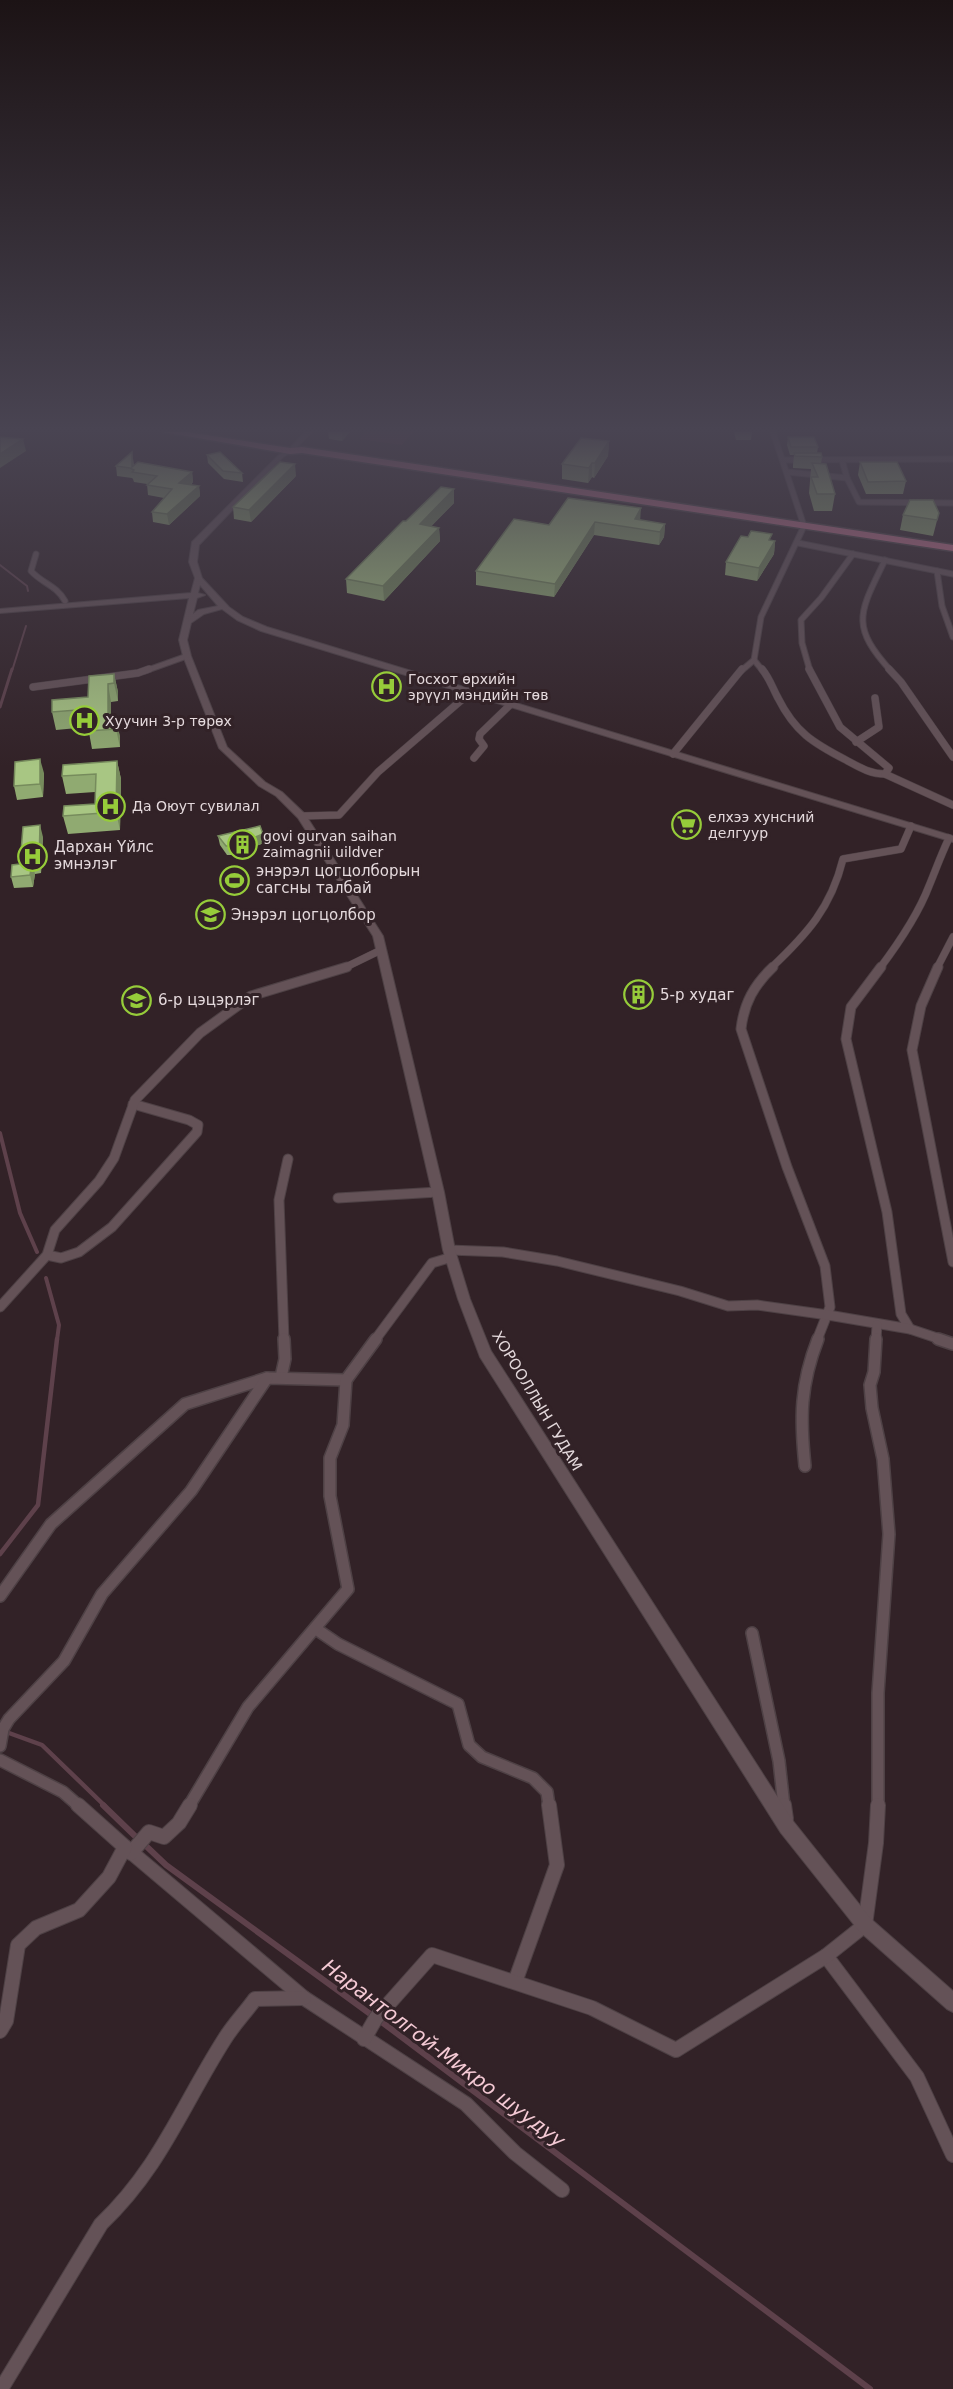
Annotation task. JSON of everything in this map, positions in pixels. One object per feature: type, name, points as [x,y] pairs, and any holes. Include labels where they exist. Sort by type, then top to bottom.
[{"type":"highway","points":[[922,543],[953,548]]},
{"type":"main road","points":[[195,543],[192,553],[198,579],[210,590],[222,607],[239,619],[264,629],[951,838]]},
{"type":"main road","name":"ХОРООЛЛЫН ГУДАМ","points":[[198,579],[183,640],[187,656],[223,748],[262,784],[279,794],[302,816],[378,936],[451,1254],[464,1299],[485,1353],[591,1523],[787,1827],[865,1925],[953,2003]]},
{"type":"main road","points":[[0,611],[210,590]]},
{"type":"main road","points":[[0,606],[195,593]]},
{"type":"main road","points":[[187,622],[201,612],[222,607]]},
{"type":"street","points":[[673,754],[739,672],[754,660],[761,617],[798,543]]},
{"type":"street","points":[[800,543],[953,574]]},
{"type":"street","points":[[36,554],[31,571],[41,582],[58,589],[65,601]]},
{"type":"street","points":[[854,554],[801,620],[800,634],[809,673],[839,726],[889,768],[885,774]]},
{"type":"street","points":[[885,560],[870,591],[861,619],[865,637],[873,651],[901,682],[953,757]]},
{"type":"street","points":[[937,571],[942,606],[953,637]]},
{"type":"street","points":[[33,687],[138,673],[187,656]]},
{"type":"street","points":[[754,660],[771,680],[777,697],[793,722],[810,741],[873,774],[885,774],[953,806]]},
{"type":"street","points":[[302,816],[339,815],[378,772],[472,691]]},
{"type":"street","points":[[856,742],[879,727],[875,698]]},
{"type":"street","points":[[474,758],[484,746],[479,739],[480,734],[512,703]]},
{"type":"street","points":[[805,1466],[801,1424],[804,1379],[830,1307],[825,1266],[787,1167],[741,1029],[741,1013],[757,983],[810,929],[819,916],[840,877],[843,860],[901,849],[911,826]]},
{"type":"street","points":[[910,1329],[901,1314],[887,1212],[846,1039],[851,1007],[897,947],[951,838]]},
{"type":"street","points":[[953,937],[924,999],[912,1038],[912,1050],[953,1262]]},
{"type":"street","points":[[0,1307],[47,1255],[55,1230],[99,1180],[114,1158],[134,1104],[200,1033],[251,996],[342,969],[381,950]]},
{"type":"street","points":[[47,1255],[61,1258],[79,1252],[112,1227],[197,1132],[198,1125],[189,1120],[134,1104]]},
{"type":"street","points":[[281,1377],[285,1359],[279,1200],[288,1159]]},
{"type":"street","points":[[338,1198],[438,1192]]},
{"type":"street","points":[[0,2031],[6,2021],[18,1945],[36,1928],[80,1910],[109,1877],[128,1850],[149,1832],[164,1837],[179,1823],[248,1707],[348,1589],[330,1496],[330,1458],[343,1425],[346,1380],[432,1263],[451,1254],[503,1252],[556,1261],[680,1291],[728,1306],[758,1305],[828,1315],[910,1329],[953,1344]]},
{"type":"street","points":[[364,2039],[376,2019],[432,1955],[592,2008],[676,2050],[826,1956],[865,1925],[876,1843],[879,1792],[878,1693],[889,1534],[883,1459],[872,1408],[870,1385],[874,1372],[877,1325]]},
{"type":"street","points":[[0,1746],[5,1717],[64,1661],[102,1594],[191,1491],[267,1378]]},
{"type":"street","points":[[0,1596],[51,1524],[185,1404],[267,1378],[346,1380]]},
{"type":"street","points":[[316,1629],[338,1644],[458,1704],[469,1745],[482,1757],[533,1778],[547,1792],[558,1865],[515,1982]]},
{"type":"street","points":[[752,1633],[779,1761],[787,1827]]},
{"type":"street","points":[[0,1760],[63,1792],[128,1850],[304,1998],[466,2104],[515,2153],[562,2190]]},
{"type":"street","points":[[826,1956],[917,2077],[953,2155]]},
{"type":"street","points":[[2,2389],[101,2224],[121,2207],[153,2167],[225,2038],[255,1999],[304,1998]]},
{"type":"building","points":[[381,543],[424,543],[383,586],[346,579]]},
{"type":"building","points":[[496,543],[581,543],[555,584],[476,571]]},
{"type":"building","points":[[737,543],[774,543],[759,568],[726,562]]},
{"type":"building","points":[[114,674],[114,683],[108,684],[108,720],[116,719],[116,729],[88,731],[89,709],[52,712],[52,700],[88,697],[89,676]]},
{"type":"building","points":[[40,759],[40,784],[14,786],[15,762]]},
{"type":"building","points":[[117,761],[116,812],[63,816],[64,806],[95,804],[96,774],[62,776],[63,765]]},
{"type":"building","points":[[40,825],[39,861],[32,862],[30,875],[11,877],[12,865],[20,864],[23,827]]},
{"type":"building","points":[[260,826],[263,834],[232,846],[226,846],[218,836]]},
{"type":"waterway","name":"Нарантолгой-Микро шуудуу","points":[[0,565],[27,586],[28,591]]},
{"type":"waterway","name":"Нарантолгой-Микро шуудуу","points":[[12,671],[26,626]]},
{"type":"waterway","name":"Нарантолгой-Микро шуудуу","points":[[0,707],[12,669]]},
{"type":"waterway","name":"Нарантолгой-Микро шуудуу","points":[[0,1133],[20,1213],[37,1252]]},
{"type":"waterway","name":"Нарантолгой-Микро шуудуу","points":[[46,1278],[59,1325],[57,1340]]},
{"type":"waterway","name":"Нарантолгой-Микро шуудуу","points":[[0,1554],[38,1505],[57,1339]]},
{"type":"waterway","name":"Нарантолгой-Микро шуудуу","points":[[9,1733],[42,1745],[105,1806]]},
{"type":"waterway","name":"Нарантолгой-Микро шуудуу","points":[[103,1805],[138,1839]]},
{"type":"waterway","name":"Нарантолгой-Микро шуудуу","points":[[144,1844],[166,1865],[373,2016]]},
{"type":"waterway","name":"Нарантолгой-Микро шуудуу","points":[[379,2020],[870,2389]]},
{"type":"place","name":"Госхот өрхийн эрүүл мэндийн төв","points":[[387,687]]},
{"type":"place","name":"Хуучин 3-р төрөх","points":[[84,721]]},
{"type":"place","name":"Да Оюут сувилал","points":[[111,806]]},
{"type":"place","name":"елхээ хунсний делгуур","points":[[687,825]]},
{"type":"place","name":"govi gurvan saihan zaimagnii uildver","points":[[242,844]]},
{"type":"place","name":"Дархан Үйлс эмнэлэг","points":[[33,856]]},
{"type":"place","name":"энэрэл цогцолборын сагсны талбай","points":[[235,880]]},
{"type":"place","name":"Энэрэл цогцолбор","points":[[210,915]]},
{"type":"place","name":"5-р худаг","points":[[639,995]]},
{"type":"place","name":"6-р цэцэрлэг","points":[[137,1000]]}]
